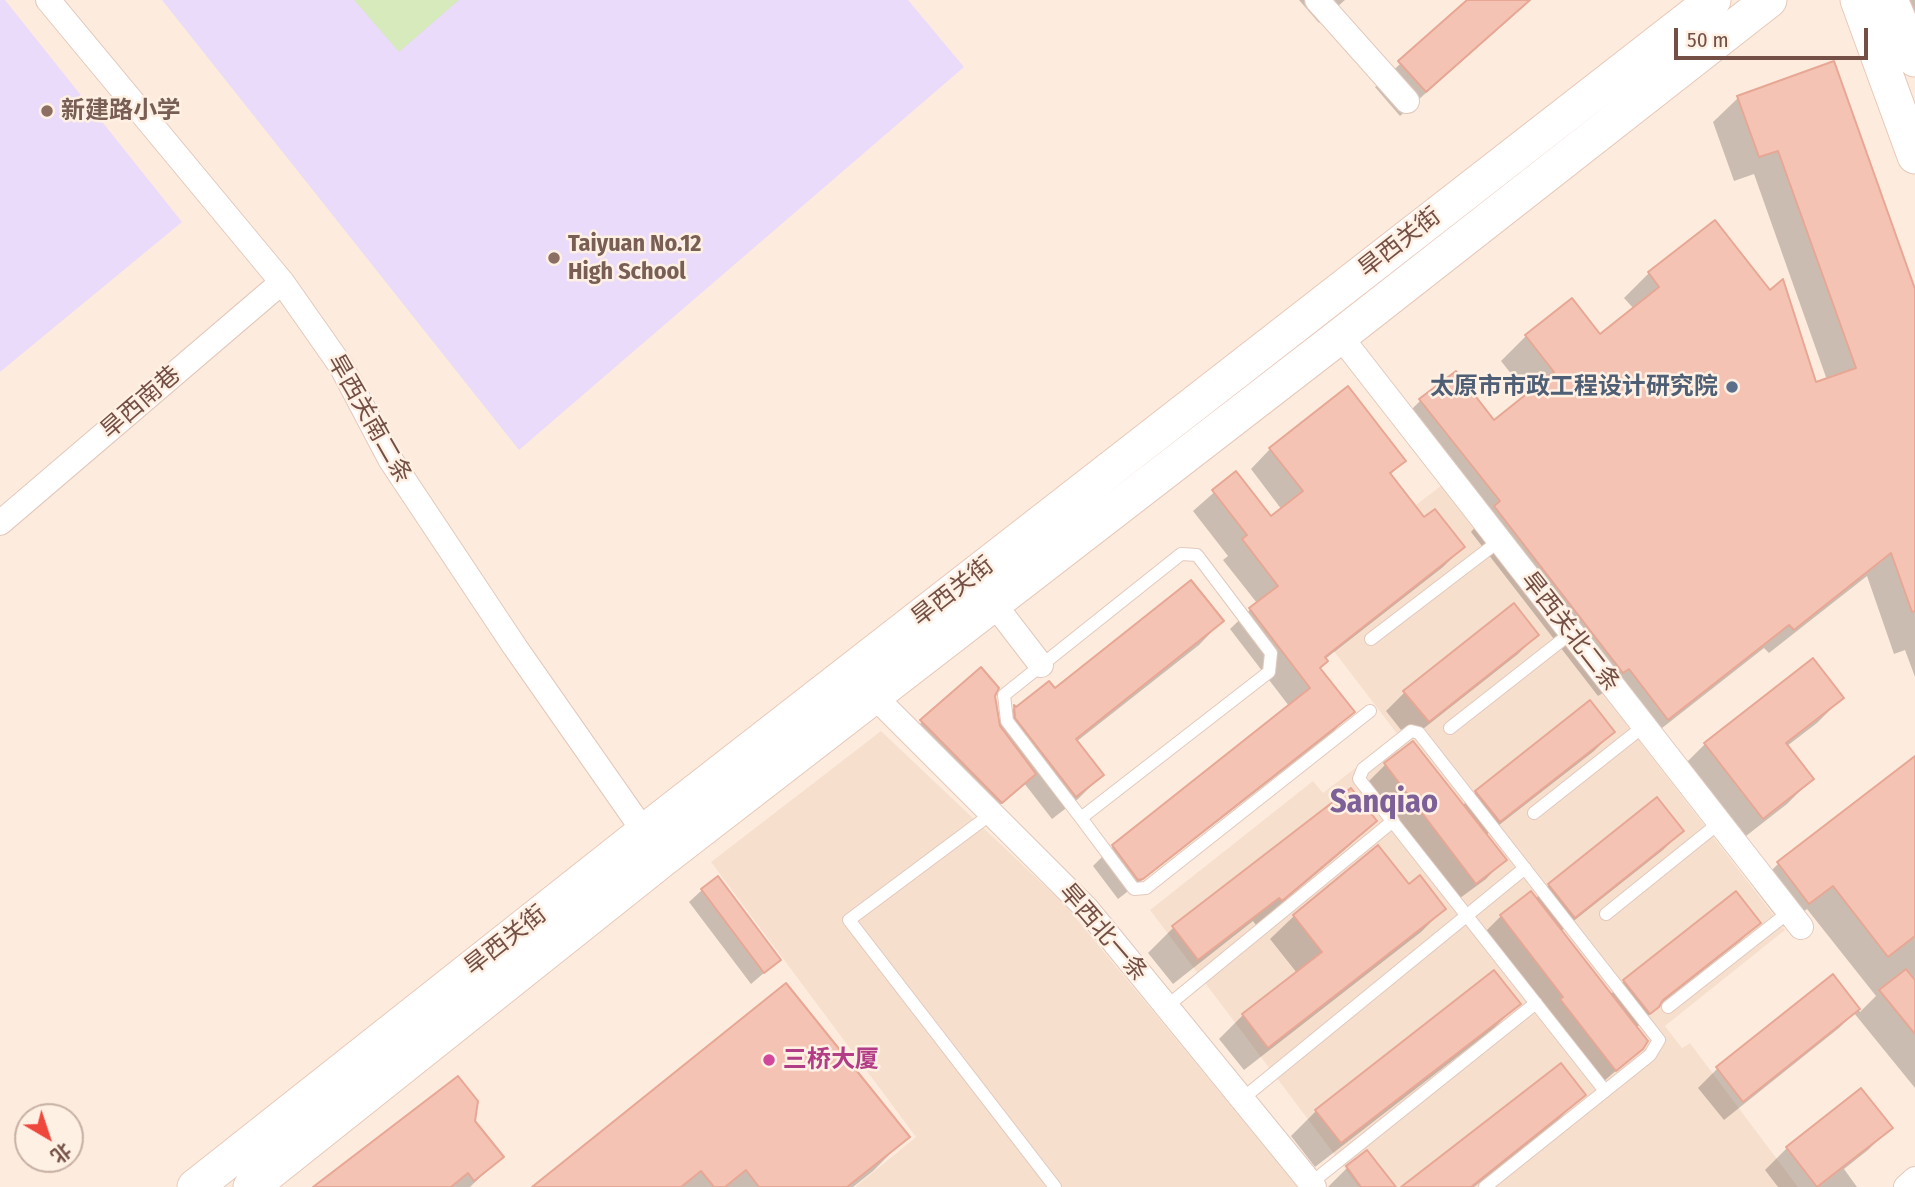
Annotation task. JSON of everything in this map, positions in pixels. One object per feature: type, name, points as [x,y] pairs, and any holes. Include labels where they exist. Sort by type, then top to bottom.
[{"type":"main road","name":"旱西关街","points":[[195,1187],[654,845],[983,590],[1713,0]]},
{"type":"main road","name":"旱西关街","points":[[251,1187],[654,845],[873,695],[983,590],[1339,336],[1769,0]]},
{"type":"main road","points":[[1858,0],[1915,156]]},
{"type":"main road","points":[[1890,0],[1915,59]]},
{"type":"street","name":"旱西关南二条","points":[[48,0],[282,282],[341,366],[390,459],[515,647],[654,845]]},
{"type":"street","points":[[1317,0],[1407,101]]},
{"type":"street","name":"旱西南巷","points":[[0,523],[282,282]]},
{"type":"street","name":"旱西关北二条","points":[[1339,336],[1795,919]]},
{"type":"street","points":[[983,590],[1041,665]]},
{"type":"street","name":"旱西北一条","points":[[873,695],[1087,909],[1312,1185]]},
{"type":"street","points":[[1906,1187],[1915,1179]]},
{"type":"lane","points":[[1371,639],[1499,541]]},
{"type":"lane","points":[[1081,818],[1269,672],[1271,653],[1197,555],[1181,554],[1004,695],[1007,721],[1134,888],[1146,888],[1370,711]]},
{"type":"lane","points":[[1450,728],[1571,633]]},
{"type":"lane","points":[[1534,813],[1644,726]]},
{"type":"lane","points":[[1485,1187],[1605,1091],[1650,1055],[1659,1040],[1419,733],[1411,731],[1363,769],[1359,779],[1605,1091]]},
{"type":"lane","points":[[991,814],[849,920],[1055,1187]]},
{"type":"lane","points":[[1166,1007],[1392,821]]},
{"type":"lane","points":[[1606,914],[1720,823]]},
{"type":"lane","points":[[1242,1099],[1525,868]]},
{"type":"lane","points":[[1668,1007],[1795,919]]},
{"type":"lane","points":[[1312,1185],[1535,1003]]},
{"type":"shaded area","name":"新建路小学","points":[[0,0],[5,0],[182,222],[0,372]]},
{"type":"shaded area","name":"Taiyuan No.12 High School","points":[[162,0],[908,0],[964,67],[519,450]]},
{"type":"shaded area","points":[[1442,485],[1785,930],[1665,1026],[1682,1048],[1690,1043],[1798,1187],[1359,1187],[1150,910],[1313,781],[1323,793],[1398,735],[1294,599]]},
{"type":"shaded area","points":[[881,731],[1066,906],[1298,1187],[855,1187],[916,1137],[711,862]]},
{"type":"green space","points":[[354,0],[459,0],[399,52]]},
{"type":"building","points":[[1467,0],[1530,0],[1426,92],[1398,61]]},
{"type":"building","points":[[1834,61],[1915,289],[1915,611],[1912,612],[1891,553],[1794,630],[1789,625],[1668,720],[1629,669],[1623,673],[1494,506],[1500,501],[1419,399],[1456,371],[1494,420],[1554,372],[1525,335],[1572,298],[1600,334],[1659,287],[1648,272],[1715,220],[1770,290],[1783,279],[1816,382],[1856,368],[1778,151],[1759,157],[1737,96]]},
{"type":"building","points":[[1348,386],[1406,461],[1390,473],[1424,517],[1435,509],[1465,547],[1325,657],[1328,661],[1320,668],[1355,712],[1143,879],[1138,880],[1112,845],[1310,688],[1249,608],[1278,586],[1242,539],[1247,535],[1212,490],[1236,471],[1271,516],[1303,491],[1269,448]]},
{"type":"building","points":[[1191,580],[1224,621],[1076,739],[1104,775],[1076,797],[1015,718],[1014,705],[1016,707],[1049,681],[1055,688]]},
{"type":"building","points":[[1514,603],[1539,635],[1429,722],[1403,691]]},
{"type":"building","points":[[1813,658],[1844,698],[1786,743],[1814,779],[1763,819],[1704,743]]},
{"type":"building","points":[[981,667],[999,688],[995,696],[1000,726],[1036,774],[1002,803],[920,720]]},
{"type":"building","points":[[1590,700],[1615,732],[1500,822],[1475,791]]},
{"type":"building","points":[[1413,741],[1507,860],[1476,884],[1384,763]]},
{"type":"building","points":[[1915,756],[1915,936],[1888,957],[1833,886],[1809,904],[1777,862]]},
{"type":"building","points":[[1351,788],[1377,821],[1282,901],[1279,898],[1198,960],[1172,926]]},
{"type":"building","points":[[1657,797],[1684,831],[1575,918],[1548,884]]},
{"type":"building","points":[[1378,845],[1409,884],[1420,875],[1446,909],[1268,1048],[1242,1014],[1322,952],[1293,915]]},
{"type":"building","points":[[718,876],[781,960],[764,973],[701,889]]},
{"type":"building","points":[[1531,891],[1648,1041],[1643,1049],[1616,1071],[1500,915]]},
{"type":"building","points":[[1736,891],[1761,923],[1663,1000],[1650,1014],[1623,980]]},
{"type":"building","points":[[1906,969],[1915,980],[1915,1034],[1879,990]]},
{"type":"building","points":[[1494,970],[1521,1004],[1341,1143],[1315,1110]]},
{"type":"building","points":[[1833,974],[1860,1009],[1743,1102],[1716,1067]]},
{"type":"building","name":"三桥大厦","points":[[786,983],[910,1137],[847,1187],[759,1187],[746,1170],[725,1187],[714,1187],[701,1171],[681,1187],[532,1187]]},
{"type":"building","points":[[1561,1063],[1586,1095],[1471,1187],[1401,1187]]},
{"type":"building","points":[[458,1076],[478,1101],[475,1121],[504,1157],[474,1181],[468,1173],[451,1187],[313,1187]]},
{"type":"building","points":[[1861,1088],[1893,1128],[1817,1187],[1786,1147]]},
{"type":"building","points":[[1367,1150],[1396,1187],[1361,1187],[1346,1166]]},
{"type":"place","name":"新建路小学","points":[[47,111]]},
{"type":"place","name":"Taiyuan No.12 High School","points":[[554,258]]},
{"type":"place","name":"太原市市政工程设计研究院","points":[[1732,387]]},
{"type":"place","name":"三桥大厦","points":[[769,1060]]},
{"type":"district","name":"Sanqiao","points":[[1384,803]]}]
